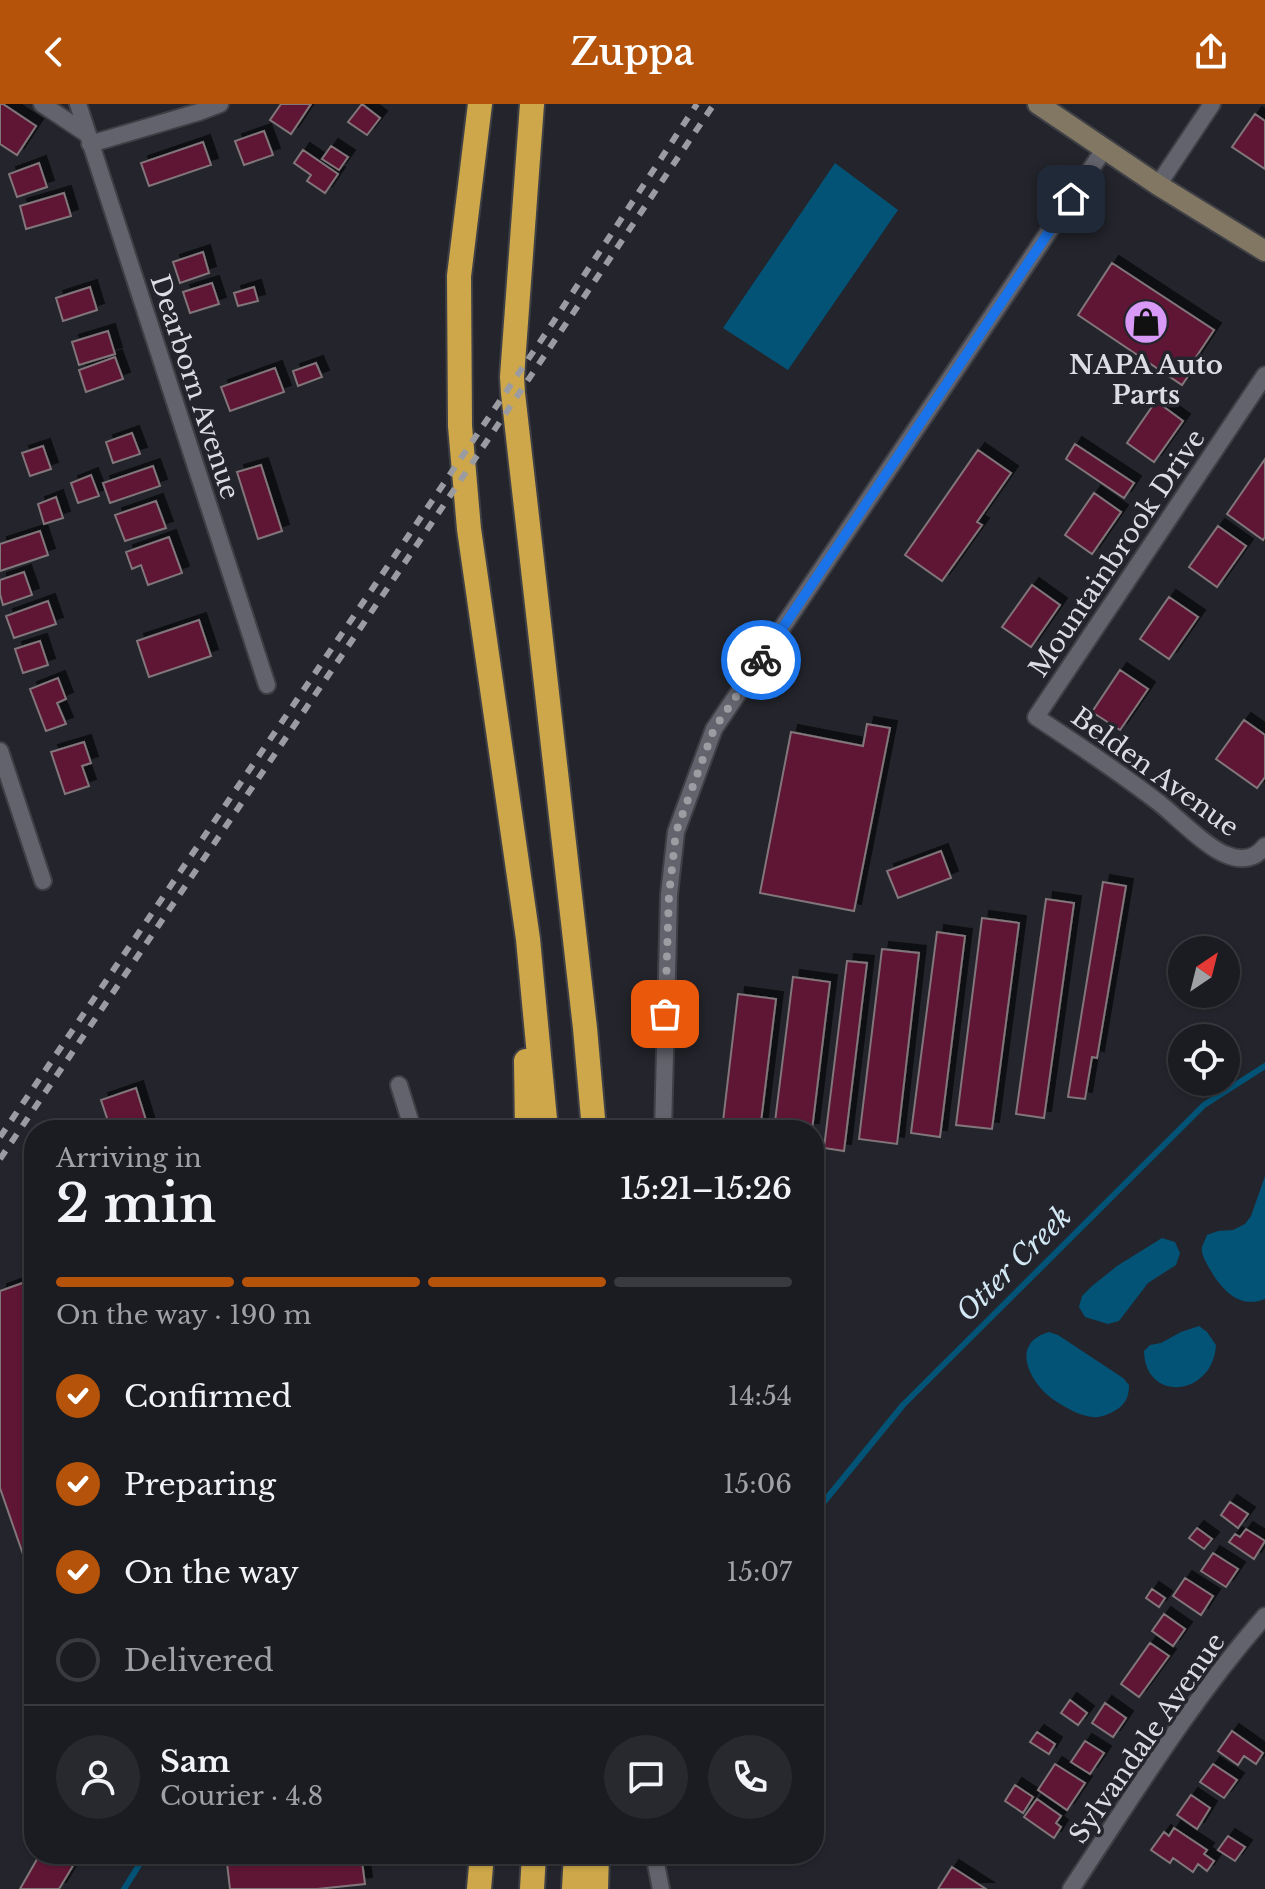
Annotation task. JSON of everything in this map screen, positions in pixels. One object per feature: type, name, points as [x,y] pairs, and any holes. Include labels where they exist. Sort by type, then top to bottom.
[{"type":"highway","points":[[480,104],[459,276],[460,426],[471,541],[528,939],[545,1120]]},
{"type":"highway","points":[[532,104],[513,393],[593,1120]]},
{"type":"highway","points":[[527,1120],[528,939]]},
{"type":"highway","points":[[479,1889],[481,1864]]},
{"type":"highway","points":[[532,1889],[533,1864]]},
{"type":"highway","points":[[574,1889],[575,1864]]},
{"type":"highway","points":[[596,1889],[597,1864]]},
{"type":"main road","points":[[1038,104],[1158,185],[1265,251]]},
{"type":"street","points":[[42,104],[89,139],[220,104]]},
{"type":"street","name":"Dearborn Avenue","points":[[78,104],[267,685]]},
{"type":"street","points":[[1158,185],[1212,104]]},
{"type":"street","points":[[663,1120],[669,895],[676,832],[714,729],[1105,148]]},
{"type":"street","name":"Mountainbrook Drive","points":[[1036,717],[1265,375]]},
{"type":"street","name":"Belden Avenue","points":[[1036,717],[1156,801],[1224,855],[1250,858],[1265,846]]},
{"type":"street","points":[[0,751],[43,881]]},
{"type":"street","points":[[399,1085],[410,1120]]},
{"type":"street","name":"Sylvandale Avenue","points":[[1071,1889],[1199,1696],[1265,1616]]},
{"type":"street","points":[[656,1864],[661,1889]]},
{"type":"water","points":[[835,163],[898,210],[788,370],[723,328]]},
{"type":"water","points":[[1265,1176],[1265,1299],[1246,1301],[1230,1294],[1218,1282],[1202,1247],[1207,1235],[1233,1230],[1245,1224],[1251,1216]]},
{"type":"water","points":[[1162,1238],[1175,1242],[1180,1253],[1176,1265],[1148,1283],[1119,1321],[1108,1324],[1085,1317],[1079,1307],[1082,1296],[1117,1266]]},
{"type":"water","points":[[1199,1326],[1216,1345],[1212,1362],[1204,1375],[1179,1387],[1166,1386],[1155,1379],[1147,1368],[1144,1351],[1150,1345]]},
{"type":"water","points":[[1049,1332],[1123,1378],[1129,1385],[1128,1396],[1122,1405],[1099,1417],[1083,1415],[1057,1402],[1039,1386],[1032,1376],[1026,1355],[1036,1338]]},
{"type":"building","points":[[0,104],[36,126],[17,155],[0,144]]},
{"type":"building","points":[[281,104],[311,104],[291,134],[270,120]]},
{"type":"building","points":[[362,104],[380,118],[367,135],[348,122]]},
{"type":"building","points":[[1255,114],[1265,121],[1265,169],[1232,147]]},
{"type":"building","points":[[264,131],[273,155],[244,165],[235,141]]},
{"type":"building","points":[[203,142],[211,165],[149,186],[141,163]]},
{"type":"building","points":[[331,146],[348,157],[339,170],[322,159]]},
{"type":"building","points":[[303,150],[338,174],[325,193],[307,181],[311,175],[294,163]]},
{"type":"building","points":[[39,163],[47,187],[17,197],[9,174]]},
{"type":"building","points":[[64,193],[71,216],[26,229],[20,206]]},
{"type":"building","points":[[203,252],[209,273],[180,283],[173,262]]},
{"type":"building","name":"NAPA Auto Parts","points":[[1112,263],[1214,330],[1182,385],[1078,315]]},
{"type":"building","points":[[212,283],[219,304],[190,313],[183,292]]},
{"type":"building","points":[[90,287],[97,310],[63,321],[56,298]]},
{"type":"building","points":[[254,287],[258,301],[238,306],[234,293]]},
{"type":"building","points":[[108,331],[115,354],[79,365],[72,342]]},
{"type":"building","points":[[115,357],[123,379],[86,392],[79,370]]},
{"type":"building","points":[[316,363],[322,377],[298,386],[293,371]]},
{"type":"building","points":[[275,368],[284,392],[230,411],[221,387]]},
{"type":"building","points":[[1156,401],[1183,421],[1154,462],[1127,443]]},
{"type":"building","points":[[132,433],[140,454],[113,463],[106,442]]},
{"type":"building","points":[[1075,444],[1134,483],[1124,498],[1066,459]]},
{"type":"building","points":[[43,446],[51,469],[30,476],[22,453]]},
{"type":"building","points":[[978,450],[1011,473],[977,522],[982,525],[942,581],[905,555]]},
{"type":"building","points":[[1265,459],[1265,537],[1263,540],[1227,514]]},
{"type":"building","points":[[261,465],[282,531],[258,539],[237,472]]},
{"type":"building","points":[[153,466],[160,486],[110,503],[103,483]]},
{"type":"building","points":[[91,475],[99,496],[78,503],[71,483]]},
{"type":"building","points":[[1094,493],[1121,512],[1092,554],[1065,535]]},
{"type":"building","points":[[56,497],[63,518],[44,524],[38,504]]},
{"type":"building","points":[[156,501],[166,528],[125,541],[115,515]]},
{"type":"building","points":[[1218,526],[1246,546],[1217,587],[1189,567]]},
{"type":"building","points":[[40,531],[48,555],[0,571],[0,544]]},
{"type":"building","points":[[169,537],[182,573],[148,585],[141,565],[132,569],[126,552]]},
{"type":"building","points":[[24,572],[32,595],[3,605],[0,580]]},
{"type":"building","points":[[1032,585],[1060,605],[1031,647],[1002,627]]},
{"type":"building","points":[[1169,597],[1198,617],[1169,659],[1140,639]]},
{"type":"building","points":[[48,601],[56,624],[14,638],[6,616]]},
{"type":"building","points":[[199,620],[211,656],[149,677],[137,641]]},
{"type":"building","points":[[40,641],[48,665],[23,673],[15,649]]},
{"type":"building","points":[[1120,670],[1148,689],[1120,730],[1092,712]]},
{"type":"building","points":[[58,678],[66,699],[57,703],[66,724],[46,731],[30,689]]},
{"type":"building","points":[[1244,720],[1265,735],[1265,777],[1257,788],[1216,759]]},
{"type":"building","points":[[867,724],[890,728],[854,911],[760,893],[791,732],[863,746]]},
{"type":"building","points":[[84,742],[91,763],[82,766],[89,786],[65,794],[51,752]]},
{"type":"building","points":[[941,851],[951,878],[898,898],[887,871]]},
{"type":"building","points":[[1103,882],[1126,886],[1097,1058],[1092,1057],[1085,1099],[1068,1097]]},
{"type":"building","points":[[1046,899],[1074,903],[1044,1118],[1016,1114]]},
{"type":"building","points":[[982,918],[1019,923],[992,1129],[956,1125]]},
{"type":"building","points":[[937,932],[965,936],[940,1137],[911,1133]]},
{"type":"building","points":[[882,949],[919,953],[897,1144],[859,1139]]},
{"type":"building","points":[[847,961],[867,963],[844,1151],[824,1148]]},
{"type":"building","points":[[793,977],[830,982],[813,1120],[775,1120]]},
{"type":"building","points":[[738,994],[776,999],[761,1120],[723,1120]]},
{"type":"building","points":[[136,1088],[146,1120],[108,1120],[101,1100]]},
{"type":"building","points":[[24,1283],[24,1557],[0,1488],[0,1291]]},
{"type":"building","points":[[1230,1502],[1248,1514],[1238,1528],[1221,1515]]},
{"type":"building","points":[[1197,1528],[1212,1539],[1204,1549],[1189,1538]]},
{"type":"building","points":[[1246,1529],[1265,1541],[1254,1559],[1229,1542],[1235,1534],[1240,1537]]},
{"type":"building","points":[[1213,1553],[1238,1569],[1226,1587],[1201,1571]]},
{"type":"building","points":[[1185,1578],[1213,1596],[1201,1615],[1173,1596]]},
{"type":"building","points":[[1152,1589],[1165,1598],[1159,1607],[1146,1598]]},
{"type":"building","points":[[1164,1614],[1185,1629],[1173,1646],[1152,1631]]},
{"type":"building","points":[[1150,1643],[1169,1656],[1139,1697],[1121,1684]]},
{"type":"building","points":[[1070,1700],[1087,1713],[1078,1725],[1061,1713]]},
{"type":"building","points":[[1105,1703],[1126,1718],[1113,1737],[1092,1723]]},
{"type":"building","points":[[1232,1731],[1263,1753],[1256,1764],[1244,1756],[1238,1765],[1218,1751]]},
{"type":"building","points":[[1037,1732],[1055,1744],[1049,1754],[1030,1742]]},
{"type":"building","points":[[1085,1741],[1104,1753],[1090,1774],[1071,1762]]},
{"type":"building","points":[[1055,1764],[1085,1783],[1067,1810],[1038,1790]]},
{"type":"building","points":[[1213,1764],[1237,1780],[1224,1798],[1200,1782]]},
{"type":"building","points":[[1015,1785],[1033,1797],[1023,1813],[1005,1801]]},
{"type":"building","points":[[1191,1795],[1210,1808],[1197,1829],[1177,1815]]},
{"type":"building","points":[[1037,1799],[1061,1816],[1056,1823],[1061,1827],[1054,1838],[1024,1817]]},
{"type":"building","points":[[1174,1828],[1207,1850],[1204,1854],[1214,1861],[1207,1871],[1198,1864],[1193,1872],[1173,1858],[1170,1863],[1151,1850],[1164,1832],[1169,1836]]},
{"type":"building","points":[[1228,1836],[1245,1847],[1235,1861],[1218,1850]]},
{"type":"building","points":[[34,1864],[74,1864],[59,1889],[20,1889]]},
{"type":"building","points":[[227,1864],[362,1864],[365,1884],[317,1889],[230,1889]]},
{"type":"building","points":[[952,1867],[986,1889],[938,1889]]},
{"type":"waterway","name":"Otter Creek","points":[[824,1502],[903,1405],[1204,1105],[1265,1066]]},
{"type":"waterway","name":"Otter Creek","points":[[124,1889],[140,1864]]},
{"type":"railway","points":[[0,1137],[546,333],[697,104]]},
{"type":"railway","points":[[26,1120],[714,104]]},
{"type":"railway","points":[[0,1159],[24,1124]]},
{"type":"way so far","points":[[665,1014],[669,895],[676,832],[714,729],[761,660]]},
{"type":"place","name":"NAPA Auto Parts","points":[[1146,322]]},
{"type":"route","points":[[761,660],[1071,199]]}]
